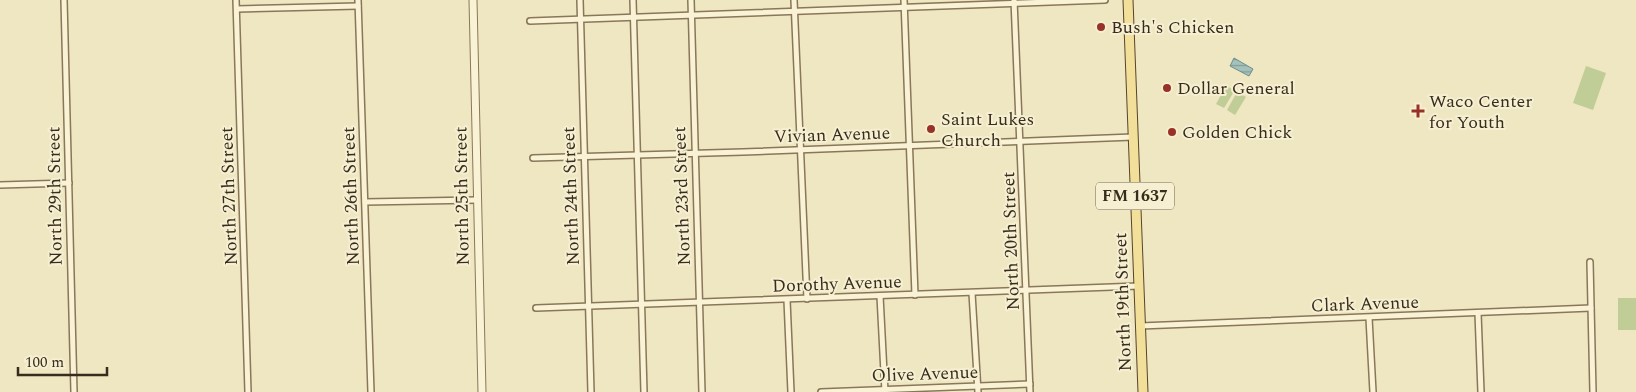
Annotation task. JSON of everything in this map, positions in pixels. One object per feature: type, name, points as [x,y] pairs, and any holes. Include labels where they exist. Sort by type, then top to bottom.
[{"type":"main road","name":"North 19th Street","points":[[1128,0],[1143,392]]},
{"type":"street","name":"North 29th Street","points":[[64,0],[74,392]]},
{"type":"street","name":"North 27th Street","points":[[236,0],[248,392]]},
{"type":"street","name":"North 26th Street","points":[[358,0],[371,392]]},
{"type":"street","name":"North 25th Street","points":[[473,0],[482,392]]},
{"type":"street","name":"North 24th Street","points":[[580,0],[591,392]]},
{"type":"street","points":[[633,0],[644,392]]},
{"type":"street","name":"North 23rd Street","points":[[691,0],[702,392]]},
{"type":"street","points":[[794,0],[806,299]]},
{"type":"street","points":[[904,0],[915,295]]},
{"type":"street","points":[[530,21],[1105,0]]},
{"type":"street","name":"North 20th Street","points":[[1014,2],[1030,392]]},
{"type":"street","points":[[236,9],[358,6]]},
{"type":"street","name":"Vivian Avenue","points":[[533,158],[1133,137]]},
{"type":"street","points":[[0,185],[69,183]]},
{"type":"street","points":[[365,202],[477,200]]},
{"type":"street","points":[[1590,262],[1593,392]]},
{"type":"street","name":"Dorothy Avenue","points":[[536,308],[1139,286]]},
{"type":"street","points":[[972,292],[978,392]]},
{"type":"street","points":[[880,296],[885,391]]},
{"type":"street","points":[[787,300],[791,392]]},
{"type":"street","name":"Clark Avenue","points":[[1140,326],[1591,308]]},
{"type":"street","points":[[1478,313],[1481,392]]},
{"type":"street","points":[[1369,318],[1373,392]]},
{"type":"street","name":"Olive Avenue","points":[[821,392],[1030,384]]},
{"type":"green space","points":[[1586,66],[1606,73],[1593,110],[1573,103]]},
{"type":"green space","points":[[1226,86],[1235,90],[1224,108],[1216,104]]},
{"type":"green space","points":[[1237,92],[1246,97],[1235,115],[1227,110]]},
{"type":"green space","points":[[1618,298],[1636,298],[1636,330],[1618,330]]},
{"type":"water","points":[[1234,58],[1253,69],[1249,76],[1230,66]]},
{"type":"place","name":"Bush's Chicken","points":[[1101,27]]},
{"type":"place","name":"Dollar General","points":[[1167,88]]},
{"type":"place","name":"Waco Center for Youth","points":[[1418,111]]},
{"type":"place","name":"Saint Lukes Church","points":[[931,129]]},
{"type":"place","name":"Golden Chick","points":[[1172,132]]}]
